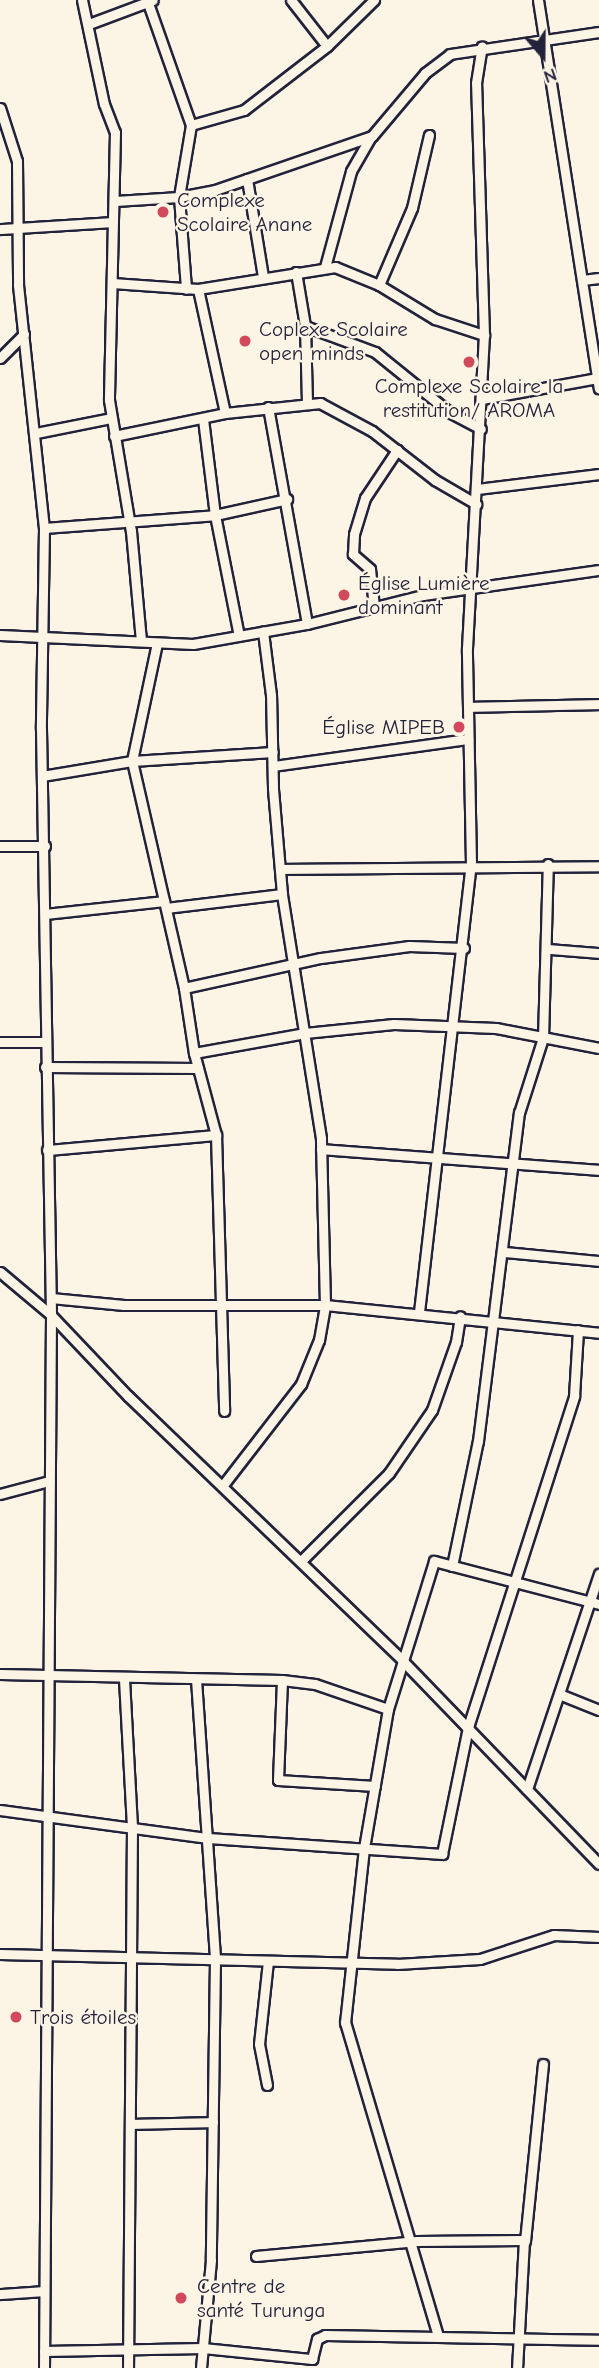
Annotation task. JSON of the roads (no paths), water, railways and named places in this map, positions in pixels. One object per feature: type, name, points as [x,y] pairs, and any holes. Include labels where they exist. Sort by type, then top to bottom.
[{"type":"street","points":[[82,0],[104,104],[115,132],[111,418],[130,520],[141,641]]},
{"type":"street","points":[[291,0],[327,46]]},
{"type":"street","points":[[191,125],[244,110],[327,46],[374,0]]},
{"type":"street","points":[[482,399],[598,383],[538,0]]},
{"type":"street","points":[[89,24],[150,2],[191,125],[179,197],[186,289]]},
{"type":"street","points":[[324,267],[351,171],[372,136],[437,62],[450,54],[482,46],[545,41],[599,32]]},
{"type":"street","points":[[419,1312],[455,1026],[471,864],[468,739],[470,588],[481,429],[484,335],[476,83],[482,46]]},
{"type":"street","points":[[0,108],[12,136],[17,161],[15,229],[44,528],[44,1042],[51,1298],[44,2368]]},
{"type":"street","points":[[379,285],[412,208],[429,135]]},
{"type":"street","points":[[0,139],[12,136]]},
{"type":"street","points":[[115,201],[179,197],[247,179],[372,136]]},
{"type":"street","points":[[247,179],[263,277]]},
{"type":"street","points":[[0,229],[113,222]]},
{"type":"street","points":[[112,284],[198,289],[324,267],[350,270],[435,319],[484,335]]},
{"type":"street","points":[[296,272],[305,326],[307,402]]},
{"type":"street","points":[[582,280],[599,278]]},
{"type":"street","points":[[198,289],[225,413]]},
{"type":"street","points":[[305,326],[375,352],[449,412],[481,429]]},
{"type":"street","points":[[0,358],[24,334]]},
{"type":"street","points":[[114,436],[225,413],[307,402],[336,411],[397,450],[435,480],[476,504]]},
{"type":"street","points":[[268,407],[287,499],[307,624]]},
{"type":"street","points":[[36,433],[111,418]]},
{"type":"street","points":[[203,419],[215,515],[239,636]]},
{"type":"street","points":[[374,607],[371,572],[355,558],[355,534],[365,498],[397,450]]},
{"type":"street","points":[[477,489],[599,474]]},
{"type":"street","points":[[44,528],[215,515],[287,499]]},
{"type":"street","points":[[0,635],[193,644],[307,624],[374,607],[470,588],[599,570]]},
{"type":"street","points":[[223,1485],[300,1384],[319,1340],[325,1305],[321,1149],[282,894],[263,632]]},
{"type":"street","points":[[156,643],[132,761],[184,988],[194,1053],[216,1135],[224,1411]]},
{"type":"street","points":[[469,707],[599,704]]},
{"type":"street","points":[[273,766],[468,739]]},
{"type":"street","points":[[42,776],[132,761],[273,752]]},
{"type":"street","points":[[0,846],[45,846]]},
{"type":"street","points":[[280,869],[331,871],[471,864],[599,866]]},
{"type":"street","points":[[452,1566],[478,1441],[496,1320],[519,1113],[543,1038],[549,949],[548,864]]},
{"type":"street","points":[[45,914],[282,894]]},
{"type":"street","points":[[184,988],[294,964],[409,946],[464,948]]},
{"type":"street","points":[[549,949],[599,953]]},
{"type":"street","points":[[194,1053],[305,1033],[394,1024],[496,1028],[599,1048]]},
{"type":"street","points":[[0,1042],[44,1042]]},
{"type":"street","points":[[45,1067],[198,1068]]},
{"type":"street","points":[[47,1150],[216,1135]]},
{"type":"street","points":[[321,1149],[599,1170]]},
{"type":"street","points":[[504,1252],[599,1261]]},
{"type":"street","points":[[0,1272],[51,1315],[403,1661],[599,1864]]},
{"type":"street","points":[[51,1298],[124,1305],[325,1305],[460,1316],[599,1333]]},
{"type":"street","points":[[301,1562],[389,1473],[432,1410],[456,1342],[460,1316]]},
{"type":"street","points":[[0,1810],[48,1814],[208,1838],[442,1854],[468,1727],[574,1396],[578,1330]]},
{"type":"street","points":[[0,1494],[48,1481]]},
{"type":"street","points":[[438,2336],[347,2032],[350,1963],[364,1848],[388,1709],[432,1563],[595,1603]]},
{"type":"street","points":[[527,1788],[559,1694],[595,1603],[599,1574]]},
{"type":"street","points":[[0,1674],[124,1679],[282,1680],[315,1684],[388,1709]]},
{"type":"street","points":[[124,1679],[132,1826],[133,2124],[128,2368]]},
{"type":"street","points":[[196,1679],[215,1959],[211,2260],[201,2368]]},
{"type":"street","points":[[282,1680],[278,1780],[375,1786]]},
{"type":"street","points":[[559,1694],[599,1710]]},
{"type":"street","points":[[0,1954],[350,1963],[480,1959],[554,1935],[599,1937]]},
{"type":"street","points":[[267,2085],[259,2044],[268,1961]]},
{"type":"street","points":[[517,2368],[516,2336],[543,2064]]},
{"type":"street","points":[[133,2124],[214,2122]]},
{"type":"street","points":[[256,2256],[410,2242],[525,2241]]},
{"type":"street","points":[[0,2294],[44,2291]]},
{"type":"street","points":[[44,2351],[202,2348],[313,2363],[317,2339],[325,2335],[516,2336],[599,2340]]},
{"type":"place","name":"Complexe Scolaire Anane","points":[[163,212]]},
{"type":"place","name":"Coplexe Scolaire open minds","points":[[245,341]]},
{"type":"place","name":"Complexe Scolaire la restitution/ AROMA","points":[[469,362]]},
{"type":"place","name":"Église Lumière dominant","points":[[344,595]]},
{"type":"place","name":"Église MIPEB","points":[[459,727]]},
{"type":"place","name":"Trois étoiles","points":[[16,2017]]},
{"type":"place","name":"Centre de santé Turunga","points":[[181,2298]]}]
